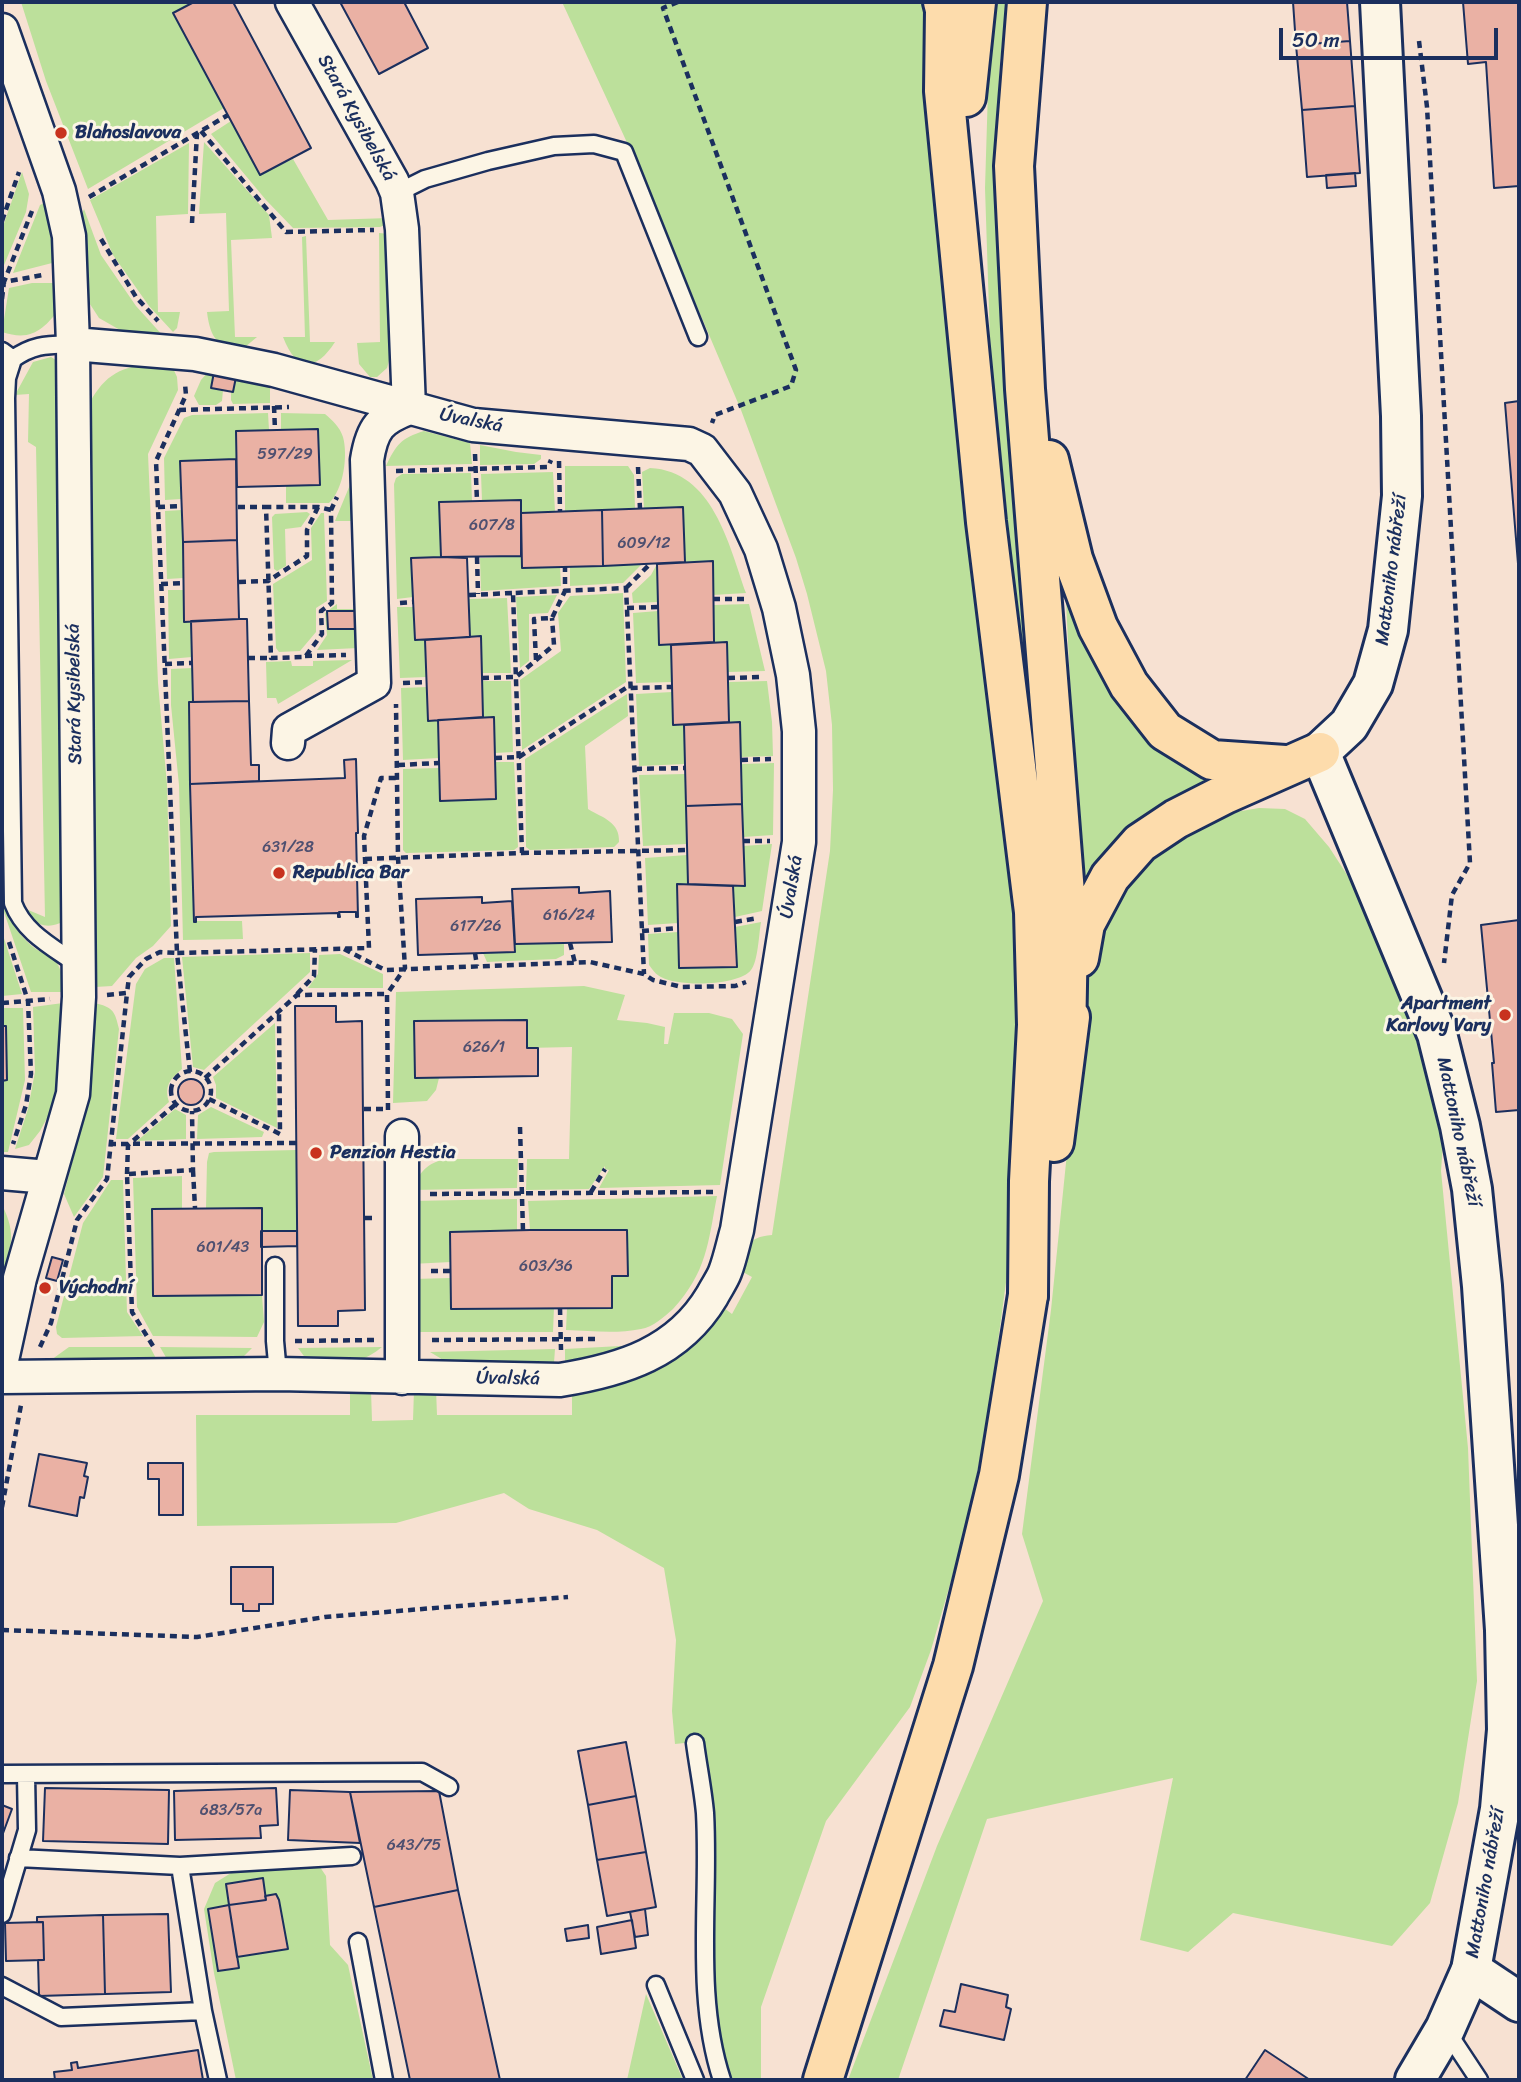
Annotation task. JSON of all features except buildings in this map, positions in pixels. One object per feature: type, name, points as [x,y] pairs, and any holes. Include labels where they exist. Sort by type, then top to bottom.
[{"type":"main road","points":[[943,2],[944,91],[986,522],[1034,912],[1037,1025],[1029,1181],[1028,1295]]},
{"type":"main road","points":[[965,294],[966,104],[976,2]]},
{"type":"main road","points":[[1027,2],[1014,166],[1025,389],[1068,931],[1066,1041]]},
{"type":"main road","name":"Mattoniho nábřeží","points":[[1380,2],[1401,402],[1402,496],[1388,630],[1373,684],[1349,725],[1305,759],[1437,1034],[1460,1126],[1472,1189],[1484,1314],[1505,1630],[1507,1730],[1500,1810],[1471,1970],[1445,2029],[1415,2080]]},
{"type":"main road","points":[[1025,389],[1053,471],[1073,559],[1098,627],[1129,685],[1166,730],[1212,760],[1305,759]]},
{"type":"main road","points":[[823,2080],[953,1666],[999,1475],[1049,1182],[1066,1041],[1085,924],[1110,877],[1140,843],[1176,819],[1305,759]]},
{"type":"main road","points":[[1471,1970],[1519,2002]]},
{"type":"street","name":"Stará Kysibelská","points":[[292,2],[397,194],[409,408]]},
{"type":"street","name":"Stará Kysibelská","points":[[2,30],[61,202],[69,236],[73,344],[79,997],[73,1094],[20,1278],[9,1327],[10,1372]]},
{"type":"street","name":"Úvalská","points":[[10,1372],[560,1380],[597,1374],[634,1362],[681,1334],[704,1308],[725,1274],[737,1230],[799,842],[799,731],[793,675],[779,608],[761,549],[735,493],[702,450],[689,444],[473,425],[274,370],[195,354],[73,344]]},
{"type":"street","points":[[288,743],[289,730],[374,683],[368,450],[378,425],[391,415],[409,408]]},
{"type":"street","points":[[395,1123],[401,1194],[402,1378]]},
{"type":"street","points":[[3,1173],[48,1177]]},
{"type":"lane","points":[[397,194],[425,179],[554,146],[594,144],[624,152],[698,337]]},
{"type":"lane","points":[[73,344],[41,345],[7,355],[6,398],[13,904],[18,917],[28,930],[78,965]]},
{"type":"lane","points":[[275,1266],[278,1374]]},
{"type":"lane","points":[[695,1743],[705,1811],[706,1993],[715,2059],[722,2080]]},
{"type":"lane","points":[[2,1774],[422,1773],[449,1787]]},
{"type":"lane","points":[[2,1914],[27,1830],[26,1774]]},
{"type":"lane","points":[[18,1857],[180,1866],[352,1856]]},
{"type":"lane","points":[[180,1866],[203,2011],[218,2080]]},
{"type":"lane","points":[[358,1942],[384,2080]]},
{"type":"lane","points":[[656,1985],[695,2080]]},
{"type":"lane","points":[[2,1986],[61,2017],[203,2011]]},
{"type":"lane","points":[[1445,2029],[1479,2080]]},
{"type":"path","points":[[678,2],[663,8],[796,370],[791,386],[715,415],[702,450]]},
{"type":"path","points":[[1417,28],[1428,121],[1470,863],[1452,895],[1444,964]]},
{"type":"path","points":[[85,199],[228,115]]},
{"type":"path","points":[[192,223],[199,132]]},
{"type":"path","points":[[199,132],[286,232],[401,229]]},
{"type":"path","points":[[2,221],[20,169],[20,161]]},
{"type":"path","points":[[2,299],[3,282],[32,210]]},
{"type":"path","points":[[183,354],[186,395],[156,460],[177,953],[190,1072]]},
{"type":"path","points":[[179,410],[299,407]]},
{"type":"path","points":[[473,425],[477,501]]},
{"type":"path","points":[[390,471],[548,467],[550,460],[559,460],[560,511]]},
{"type":"path","points":[[640,509],[638,463],[646,463]]},
{"type":"path","points":[[304,657],[322,634],[321,611],[332,603],[331,510],[341,490]]},
{"type":"path","points":[[158,507],[182,506]]},
{"type":"path","points":[[238,507],[318,507],[331,510]]},
{"type":"path","points":[[266,507],[271,658]]},
{"type":"path","points":[[239,582],[268,581],[307,556],[307,530],[318,507]]},
{"type":"path","points":[[477,557],[478,594]]},
{"type":"path","points":[[469,595],[626,589],[650,564]]},
{"type":"path","points":[[482,678],[516,677],[554,645],[552,618],[565,591],[565,567]]},
{"type":"path","points":[[161,584],[184,583]]},
{"type":"path","points":[[626,589],[644,974]]},
{"type":"path","points":[[713,599],[754,599],[752,592]]},
{"type":"path","points":[[513,593],[522,853]]},
{"type":"path","points":[[627,608],[658,607]]},
{"type":"path","points":[[536,660],[534,619],[552,618]]},
{"type":"path","points":[[248,659],[373,654]]},
{"type":"path","points":[[165,664],[192,663]]},
{"type":"path","points":[[728,678],[770,676]]},
{"type":"path","points":[[395,684],[427,682]]},
{"type":"path","points":[[495,758],[519,757],[626,688],[672,687]]},
{"type":"path","points":[[364,1109],[395,1123],[387,994],[405,968],[398,858],[396,697]]},
{"type":"path","points":[[741,760],[777,759]]},
{"type":"path","points":[[398,765],[439,763]]},
{"type":"path","points":[[635,769],[685,768]]},
{"type":"path","points":[[2,1507],[10,1372],[42,1343],[51,1323],[78,1220],[107,1179],[129,976],[146,959],[160,952],[369,948],[364,836],[381,779],[398,778]]},
{"type":"path","points":[[743,841],[776,841]]},
{"type":"path","points":[[365,859],[687,850]]},
{"type":"path","points":[[735,922],[766,916]]},
{"type":"path","points":[[642,931],[678,928]]},
{"type":"path","points":[[3,1173],[26,1105],[31,1074],[28,1001],[6,932]]},
{"type":"path","points":[[570,943],[575,963]]},
{"type":"path","points":[[205,1078],[297,995],[314,976],[315,949]]},
{"type":"path","points":[[344,949],[385,970],[590,962],[644,974],[653,980],[682,987],[736,986],[750,980]]},
{"type":"path","points":[[475,953],[477,966]]},
{"type":"path","points":[[2,1003],[127,993]]},
{"type":"path","points":[[297,995],[387,994]]},
{"type":"path","points":[[279,1011],[282,1143]]},
{"type":"path","points":[[190,1072],[196,1072],[205,1078],[210,1086],[209,1099],[203,1107],[192,1111],[180,1108],[172,1097],[171,1090],[173,1083],[182,1074],[190,1072]]},
{"type":"path","points":[[209,1099],[280,1133]]},
{"type":"path","points":[[170,1375],[132,1312],[127,1174],[128,1145],[176,1104]]},
{"type":"path","points":[[192,1111],[195,1208]]},
{"type":"path","points":[[520,1126],[523,1231]]},
{"type":"path","points":[[109,1144],[296,1143]]},
{"type":"path","points":[[591,1192],[605,1169]]},
{"type":"path","points":[[127,1174],[193,1170]]},
{"type":"path","points":[[401,1194],[724,1192]]},
{"type":"path","points":[[560,1308],[560,1380]]},
{"type":"path","points":[[9,1327],[25,1330],[42,1343],[52,1344]]},
{"type":"path","points":[[275,1341],[600,1339]]},
{"type":"path","points":[[138,1343],[164,1342]]},
{"type":"path","points":[[2,1630],[197,1637],[325,1617],[568,1597]]},
{"type":"green space","points":[[21,2],[194,2],[173,13],[224,108],[88,189],[46,81]]},
{"type":"green space","points":[[562,2],[926,2],[935,114],[935,209],[951,376],[997,774],[1013,880],[1021,983],[1013,1199],[1007,1275],[988,1415],[969,1516],[931,1650],[910,1707],[826,1821],[761,2007],[761,2080],[731,2080],[715,2036],[711,1953],[713,1812],[703,1741],[675,1744],[672,1711],[676,1640],[664,1568],[597,1530],[529,1509],[504,1493],[396,1523],[197,1526],[196,1415],[350,1415],[350,1390],[371,1390],[372,1421],[413,1420],[414,1390],[436,1389],[437,1415],[572,1415],[572,1389],[597,1388],[639,1378],[675,1357],[724,1308],[732,1314],[752,1277],[741,1271],[749,1245],[757,1238],[772,1235],[830,851],[832,725],[826,671],[796,558],[741,410],[630,149]]},
{"type":"green space","points":[[995,2],[1006,2],[999,76],[998,230],[1006,384],[1030,691],[1023,699],[990,341],[985,188],[988,90]]},
{"type":"green space","points":[[231,121],[260,175],[293,159],[328,220],[389,218],[385,225],[293,228],[211,134]]},
{"type":"green space","points":[[204,142],[269,215],[272,238],[231,240],[235,337],[257,337],[245,347],[235,348],[221,344],[213,335],[208,321],[207,312],[229,311],[226,213],[199,214]]},
{"type":"green space","points":[[189,143],[188,214],[156,216],[158,312],[180,312],[177,328],[173,332],[149,306],[113,255],[90,200]]},
{"type":"green space","points":[[22,172],[29,194],[26,212],[2,270],[2,229]]},
{"type":"green space","points":[[46,202],[56,262],[13,273],[40,205]]},
{"type":"green space","points":[[84,209],[101,255],[136,306],[165,338],[127,334],[99,318],[88,301],[80,219]]},
{"type":"green space","points":[[379,233],[390,234],[392,350],[387,368],[377,377],[370,377],[359,364],[357,343],[380,342]]},
{"type":"green space","points":[[306,236],[310,342],[335,342],[320,359],[306,364],[294,356],[283,337],[305,337],[302,237]]},
{"type":"green space","points":[[32,283],[57,283],[61,307],[49,322],[36,332],[12,335],[2,332],[9,288]]},
{"type":"green space","points":[[51,357],[56,360],[58,367],[63,918],[60,923],[47,926],[33,920],[21,907],[45,917],[36,447],[28,442],[29,394],[15,395],[33,362]]},
{"type":"green space","points":[[150,364],[172,366],[177,377],[178,390],[148,454],[158,683],[167,785],[171,926],[153,946],[136,958],[112,986],[95,987],[90,831],[87,408],[99,389],[112,376],[128,368]]},
{"type":"green space","points":[[208,372],[214,372],[211,388],[223,390],[222,401],[216,405],[199,405],[194,396]]},
{"type":"green space","points":[[236,377],[270,385],[270,403],[233,404],[231,392]]},
{"type":"green space","points":[[268,413],[269,430],[236,431],[236,459],[180,461],[181,499],[165,500],[164,458],[184,418],[192,415]]},
{"type":"green space","points":[[281,413],[325,414],[340,430],[344,444],[344,472],[329,503],[286,503],[286,486],[320,485],[318,429],[281,430]]},
{"type":"green space","points":[[424,431],[470,443],[472,464],[386,466],[400,443]]},
{"type":"green space","points":[[480,445],[541,455],[541,459],[534,464],[480,465]]},
{"type":"green space","points":[[565,466],[628,466],[634,475],[635,509],[565,511]]},
{"type":"green space","points":[[650,468],[672,472],[689,482],[704,496],[725,533],[746,593],[713,595],[713,561],[685,562],[644,509],[642,472]]},
{"type":"green space","points":[[553,472],[555,512],[521,513],[520,500],[482,501],[481,474]]},
{"type":"green space","points":[[471,473],[472,501],[439,502],[441,557],[412,558],[413,597],[397,599],[396,478],[402,474]]},
{"type":"green space","points":[[352,480],[356,521],[335,521]]},
{"type":"green space","points":[[182,510],[184,578],[167,579],[165,511]]},
{"type":"green space","points":[[321,513],[324,513],[327,601],[316,608],[316,632],[300,651],[279,652],[276,648],[273,584],[312,560],[311,528]]},
{"type":"green space","points":[[275,514],[310,514],[301,527],[285,529],[286,566],[277,571],[274,569],[272,517]]},
{"type":"green space","points":[[521,556],[522,568],[560,567],[561,586],[481,591],[480,558]]},
{"type":"green space","points":[[642,564],[623,583],[570,586],[570,567]]},
{"type":"green space","points":[[657,564],[658,602],[633,603],[632,593],[651,575]]},
{"type":"green space","points":[[168,590],[184,590],[191,621],[192,657],[169,659]]},
{"type":"green space","points":[[623,593],[626,682],[522,750],[520,680],[561,651],[558,613],[570,596]]},
{"type":"green space","points":[[557,595],[548,613],[529,614],[529,661],[520,668],[516,597]]},
{"type":"green space","points":[[507,598],[511,673],[482,673],[481,637],[470,637],[469,599]]},
{"type":"green space","points":[[1071,600],[1156,747],[1178,762],[1220,778],[1090,885],[1080,886],[1066,601]]},
{"type":"green space","points":[[337,604],[337,609],[355,609],[356,629],[360,635],[358,648],[317,650],[327,635],[325,613]]},
{"type":"green space","points":[[749,604],[765,671],[728,672],[727,642],[714,642],[714,605]]},
{"type":"green space","points":[[397,607],[414,607],[415,640],[425,640],[427,677],[400,678]]},
{"type":"green space","points":[[658,611],[659,645],[671,645],[672,682],[636,683],[633,613]]},
{"type":"green space","points":[[352,660],[278,704],[276,698],[267,698],[266,662],[291,661],[292,666],[313,666],[313,661]]},
{"type":"green space","points":[[192,668],[193,702],[189,703],[194,921],[242,921],[243,939],[183,940],[179,785],[171,705],[171,669]]},
{"type":"green space","points":[[483,681],[511,681],[513,752],[495,753],[494,717],[483,717]]},
{"type":"green space","points":[[767,681],[773,756],[741,757],[740,723],[729,722],[728,682]]},
{"type":"green space","points":[[427,687],[438,720],[439,758],[403,760],[401,688]]},
{"type":"green space","points":[[672,692],[673,725],[684,725],[685,764],[639,766],[636,694]]},
{"type":"green space","points":[[627,694],[628,716],[585,746],[588,809],[614,825],[619,842],[614,847],[530,850],[526,847],[525,759]]},
{"type":"green space","points":[[495,762],[514,762],[518,847],[514,850],[406,853],[403,850],[403,769],[439,768],[441,801],[496,799]]},
{"type":"green space","points":[[774,763],[773,835],[743,837],[741,764]]},
{"type":"green space","points":[[685,774],[687,844],[643,846],[639,775]]},
{"type":"green space","points":[[1259,808],[1285,809],[1305,819],[1329,847],[1353,884],[1392,960],[1444,1129],[1441,1171],[1468,1448],[1477,1681],[1458,1803],[1430,1903],[1392,1946],[1233,1913],[1188,1952],[1140,1940],[1173,1778],[987,1819],[898,2080],[848,2080],[937,1846],[1043,1601],[1022,1534],[1051,1310],[1083,996],[1090,957],[1111,907],[1153,853],[1224,814]]},
{"type":"green space","points":[[772,844],[762,911],[735,917],[733,886],[744,886],[743,846]]},
{"type":"green space","points":[[687,855],[688,884],[677,885],[678,923],[648,925],[645,858]]},
{"type":"green space","points":[[2,893],[5,893],[10,917],[18,931],[36,949],[55,960],[62,975],[65,992],[31,992],[3,909]]},
{"type":"green space","points":[[761,922],[753,966],[744,975],[734,979],[708,983],[681,982],[659,976],[649,965],[648,934],[678,932],[737,966],[735,927]]},
{"type":"green space","points":[[2,932],[22,994],[2,996]]},
{"type":"green space","points":[[564,943],[564,955],[556,959],[487,962],[483,953],[515,952],[515,944]]},
{"type":"green space","points":[[310,953],[310,972],[204,1070],[193,1067],[182,957]]},
{"type":"green space","points":[[340,954],[383,974],[383,988],[308,988],[318,974],[319,955]]},
{"type":"green space","points":[[164,958],[174,958],[182,1069],[169,1083],[169,1102],[128,1139],[116,1139],[136,984],[145,969]]},
{"type":"green space","points":[[584,986],[625,995],[617,1020],[665,1027],[664,1044],[668,1044],[674,1013],[709,1013],[732,1019],[743,1034],[720,1185],[599,1188],[609,1170],[605,1169],[605,1166],[589,1189],[526,1190],[527,1159],[569,1159],[572,1047],[527,1048],[527,1020],[414,1021],[415,1078],[439,1078],[436,1090],[427,1101],[393,1103],[396,992]]},
{"type":"green space","points":[[63,1003],[58,1089],[53,1107],[29,1145],[15,1149],[28,1109],[35,1072],[33,1007]]},
{"type":"green space","points":[[94,1003],[112,1011],[119,1029],[103,1177],[74,1217],[64,1194],[88,1087]]},
{"type":"green space","points":[[2,1008],[23,1008],[25,1080],[8,1152],[2,1152],[2,1081],[7,1080],[6,1027],[2,1026]]},
{"type":"green space","points":[[275,1023],[277,1128],[216,1098],[213,1077]]},
{"type":"green space","points":[[211,1107],[264,1132],[262,1137],[197,1139],[198,1115]]},
{"type":"green space","points":[[175,1109],[186,1115],[186,1139],[137,1141]]},
{"type":"green space","points":[[296,1150],[297,1231],[261,1231],[261,1208],[206,1208],[209,1153]]},
{"type":"green space","points":[[446,1159],[518,1159],[517,1188],[413,1190],[425,1169]]},
{"type":"green space","points":[[182,1176],[182,1208],[152,1209],[154,1296],[262,1295],[264,1322],[257,1337],[153,1336],[137,1307],[133,1178]]},
{"type":"green space","points":[[111,1180],[123,1180],[127,1312],[143,1336],[62,1338],[57,1334],[56,1327],[83,1223]]},
{"type":"green space","points":[[717,1196],[708,1243],[699,1269],[673,1309],[654,1324],[632,1331],[566,1330],[567,1308],[612,1308],[612,1276],[628,1276],[627,1231],[530,1230],[528,1201]]},
{"type":"green space","points":[[517,1199],[517,1231],[451,1262],[411,1264],[411,1201]]},
{"type":"green space","points":[[2,1205],[10,1225],[11,1242],[2,1279]]},
{"type":"green space","points":[[451,1278],[452,1309],[554,1308],[553,1332],[417,1332],[413,1279]]},
{"type":"green space","points":[[639,1345],[602,1359],[565,1364],[565,1349]]},
{"type":"green space","points":[[69,1347],[150,1347],[159,1364],[69,1365],[51,1360]]},
{"type":"green space","points":[[160,1347],[252,1348],[240,1360],[171,1366]]},
{"type":"green space","points":[[382,1347],[365,1358],[339,1364],[309,1363],[298,1348]]},
{"type":"green space","points":[[555,1349],[554,1363],[460,1364],[445,1361],[430,1352]]},
{"type":"green space","points":[[271,1861],[320,1867],[326,1876],[330,1945],[348,1965],[373,2080],[236,2080],[204,1909],[215,1883],[231,1873]]},
{"type":"green space","points":[[646,1994],[683,2080],[627,2080]]},
{"type":"place","name":"Blahoslavova","points":[[61,133]]},
{"type":"place","name":"Republica Bar","points":[[279,873]]},
{"type":"place","name":"Apartment Karlovy Vary","points":[[1505,1015]]},
{"type":"place","name":"Penzion Hestia","points":[[316,1153]]},
{"type":"place","name":"Východní","points":[[45,1288]]}]
